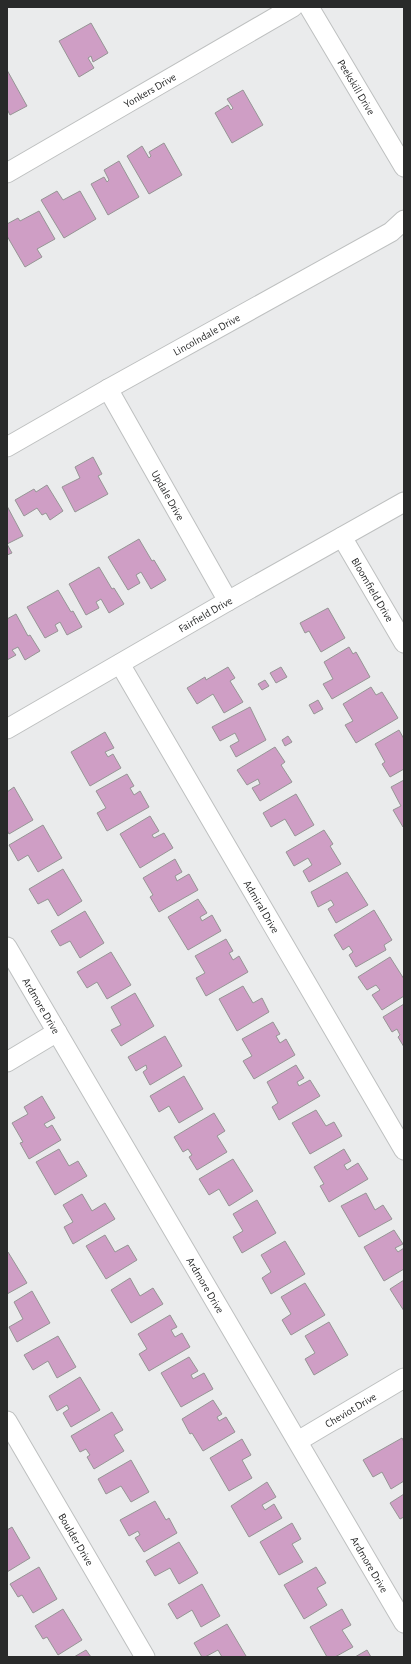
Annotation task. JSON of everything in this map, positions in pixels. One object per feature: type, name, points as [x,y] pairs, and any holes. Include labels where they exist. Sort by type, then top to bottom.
[{"type":"street","name":"Yonkers Drive","points":[[7,174],[293,7]]},
{"type":"street","name":"Peekskill Drive","points":[[309,7],[404,167]]},
{"type":"street","name":"Lincolndale Drive","points":[[7,447],[108,389],[391,232],[404,220]]},
{"type":"street","name":"Updale Drive","points":[[108,389],[228,601]]},
{"type":"street","name":"Fairfield Drive","points":[[7,729],[228,601],[404,502]]},
{"type":"street","name":"Bloomfield Drive","points":[[342,537],[404,643]]},
{"type":"street","name":"Admiral Drive","points":[[120,664],[404,1150]]},
{"type":"street","name":"Ardmore Drive","points":[[7,947],[404,1623]]},
{"type":"street","points":[[7,1062],[57,1032]]},
{"type":"street","name":"Cheviot Drive","points":[[298,1441],[404,1378]]},
{"type":"street","name":"Boulder Drive","points":[[7,1421],[146,1657]]},
{"type":"building","points":[[91,23],[108,53],[93,62],[91,56],[88,58],[94,68],[79,77],[59,41]]},
{"type":"building","points":[[7,70],[27,106],[10,115],[7,109]]},
{"type":"building","points":[[243,90],[263,125],[232,143],[215,113],[228,105],[231,110],[233,108],[227,99]]},
{"type":"building","points":[[164,143],[182,175],[149,194],[127,156],[142,146],[149,158],[151,156],[149,152]]},
{"type":"building","points":[[119,161],[139,197],[108,215],[91,184],[104,177],[107,182],[109,180],[104,170]]},
{"type":"building","points":[[57,191],[63,200],[80,191],[96,219],[64,238],[41,200]]},
{"type":"building","points":[[39,211],[55,239],[37,249],[42,257],[25,267],[7,236],[7,224],[18,218],[20,221]]},
{"type":"building","points":[[93,457],[102,474],[98,476],[108,494],[75,512],[62,487],[80,478],[75,467]]},
{"type":"building","points":[[47,485],[63,511],[50,520],[46,513],[42,515],[37,508],[24,516],[15,500],[34,489],[36,492]]},
{"type":"building","points":[[7,506],[23,536],[7,544]]},
{"type":"building","points":[[139,539],[152,561],[154,560],[166,580],[151,589],[141,572],[136,575],[140,583],[128,590],[108,557]]},
{"type":"building","points":[[7,544],[12,553],[7,555]]},
{"type":"building","points":[[99,567],[112,589],[114,588],[124,604],[109,613],[101,599],[96,602],[99,608],[86,615],[69,584]]},
{"type":"building","points":[[58,590],[82,627],[67,635],[60,622],[55,625],[58,631],[45,638],[27,607]]},
{"type":"building","points":[[328,608],[345,638],[321,652],[309,631],[305,633],[300,623]]},
{"type":"building","points":[[16,614],[28,636],[30,635],[40,651],[25,660],[18,647],[12,650],[16,655],[7,660],[7,619]]},
{"type":"building","points":[[349,647],[353,654],[356,652],[370,677],[332,699],[323,684],[333,679],[324,662]]},
{"type":"building","points":[[228,667],[235,678],[230,681],[243,702],[224,713],[213,694],[197,704],[187,688],[205,677],[206,680]]},
{"type":"building","points":[[281,667],[287,677],[276,683],[270,673]]},
{"type":"building","points":[[265,680],[269,686],[262,690],[258,684]]},
{"type":"building","points":[[371,687],[376,695],[382,692],[398,718],[356,743],[345,725],[353,721],[343,704]]},
{"type":"building","points":[[318,700],[323,709],[314,714],[309,705]]},
{"type":"building","points":[[250,707],[266,740],[236,757],[230,746],[239,741],[235,733],[220,741],[212,727]]},
{"type":"building","points":[[399,730],[404,739],[404,769],[390,777],[382,764],[385,762],[375,744]]},
{"type":"building","points":[[105,732],[114,748],[105,752],[108,757],[113,754],[121,768],[90,786],[71,752]]},
{"type":"building","points":[[288,736],[292,742],[285,746],[282,740]]},
{"type":"building","points":[[275,747],[285,762],[281,765],[292,782],[260,801],[252,788],[260,784],[258,779],[247,785],[237,770]]},
{"type":"building","points":[[127,774],[134,786],[130,788],[134,795],[140,791],[149,807],[107,831],[97,813],[106,808],[96,791]]},
{"type":"building","points":[[404,780],[403,827],[393,810],[401,806],[391,787]]},
{"type":"building","points":[[14,787],[33,820],[9,834],[7,830],[7,792]]},
{"type":"building","points":[[296,794],[314,825],[295,836],[285,819],[271,827],[263,813]]},
{"type":"building","points":[[150,816],[159,831],[152,835],[154,838],[164,833],[173,848],[140,868],[120,834]]},
{"type":"building","points":[[43,825],[62,858],[38,872],[28,855],[18,861],[9,845]]},
{"type":"building","points":[[324,830],[333,844],[330,846],[341,864],[309,882],[303,871],[312,865],[308,858],[294,866],[286,852]]},
{"type":"building","points":[[175,859],[182,872],[175,876],[177,881],[189,874],[198,890],[159,912],[150,897],[153,895],[143,878]]},
{"type":"building","points":[[63,869],[82,901],[58,916],[48,899],[38,904],[29,889]]},
{"type":"building","points":[[347,872],[368,905],[336,923],[328,909],[334,905],[331,900],[318,907],[311,892]]},
{"type":"building","points":[[198,899],[207,913],[200,917],[202,921],[212,915],[221,931],[188,950],[168,917]]},
{"type":"building","points":[[374,910],[392,940],[384,945],[386,950],[356,967],[349,955],[353,952],[349,946],[343,950],[334,935]]},
{"type":"building","points":[[85,911],[104,943],[80,958],[70,941],[60,946],[51,931]]},
{"type":"building","points":[[226,939],[233,951],[229,953],[233,960],[239,956],[248,972],[206,996],[196,978],[205,973],[195,956]]},
{"type":"building","points":[[111,952],[131,985],[107,999],[97,982],[87,988],[77,972]]},
{"type":"building","points":[[390,957],[404,979],[404,996],[382,1010],[372,995],[380,990],[376,985],[367,990],[358,977]]},
{"type":"building","points":[[243,986],[253,1003],[262,998],[269,1012],[237,1031],[219,999]]},
{"type":"building","points":[[135,993],[154,1026],[121,1046],[111,1030],[121,1025],[111,1007]]},
{"type":"building","points":[[404,1004],[404,1047],[398,1037],[400,1035],[397,1029],[392,1032],[383,1017]]},
{"type":"building","points":[[273,1022],[280,1034],[276,1036],[280,1043],[286,1039],[295,1055],[254,1079],[243,1061],[252,1056],[242,1039]]},
{"type":"building","points":[[165,1036],[182,1066],[150,1085],[143,1072],[147,1069],[146,1065],[136,1071],[128,1057]]},
{"type":"building","points":[[296,1065],[304,1078],[297,1082],[299,1086],[310,1080],[320,1096],[279,1120],[272,1107],[278,1103],[267,1082]]},
{"type":"building","points":[[184,1076],[203,1109],[179,1123],[169,1106],[159,1112],[150,1096]]},
{"type":"building","points":[[42,1096],[55,1118],[44,1124],[47,1128],[52,1125],[61,1140],[29,1159],[20,1143],[23,1142],[12,1123],[28,1114],[24,1107]]},
{"type":"building","points":[[316,1110],[326,1126],[334,1122],[342,1136],[310,1154],[292,1123]]},
{"type":"building","points":[[214,1113],[225,1131],[217,1136],[227,1152],[197,1170],[189,1157],[192,1155],[188,1149],[183,1152],[174,1137]]},
{"type":"building","points":[[59,1149],[69,1166],[78,1161],[87,1176],[55,1195],[36,1162]]},
{"type":"building","points":[[344,1149],[351,1161],[344,1165],[347,1170],[358,1163],[368,1179],[329,1202],[320,1186],[324,1184],[314,1167]]},
{"type":"building","points":[[233,1159],[253,1191],[229,1206],[219,1189],[209,1195],[199,1179]]},
{"type":"building","points":[[366,1193],[375,1210],[383,1205],[392,1219],[359,1237],[341,1206]]},
{"type":"building","points":[[82,1194],[92,1211],[105,1203],[115,1219],[73,1244],[64,1227],[73,1222],[63,1205]]},
{"type":"building","points":[[257,1200],[276,1233],[242,1253],[233,1237],[243,1231],[233,1214]]},
{"type":"building","points":[[394,1230],[403,1244],[395,1248],[398,1252],[404,1248],[404,1269],[384,1281],[364,1247]]},
{"type":"building","points":[[105,1235],[115,1252],[128,1245],[137,1260],[106,1279],[86,1246]]},
{"type":"building","points":[[285,1241],[305,1274],[271,1294],[262,1278],[271,1272],[261,1255]]},
{"type":"building","points":[[7,1252],[27,1283],[7,1294]]},
{"type":"building","points":[[130,1278],[140,1296],[153,1288],[163,1304],[131,1323],[111,1290]]},
{"type":"building","points":[[404,1280],[404,1311],[390,1289]]},
{"type":"building","points":[[305,1283],[325,1315],[291,1335],[282,1320],[291,1314],[281,1297]]},
{"type":"building","points":[[32,1291],[50,1323],[17,1342],[9,1327],[23,1319],[14,1302]]},
{"type":"building","points":[[170,1315],[177,1327],[171,1330],[175,1337],[182,1333],[190,1347],[149,1371],[139,1354],[147,1349],[138,1334]]},
{"type":"building","points":[[329,1322],[348,1355],[314,1375],[305,1359],[315,1353],[305,1336]]},
{"type":"building","points":[[58,1336],[76,1367],[57,1378],[48,1361],[33,1370],[24,1355]]},
{"type":"building","points":[[189,1357],[198,1371],[191,1375],[193,1379],[204,1373],[213,1389],[181,1407],[161,1373]]},
{"type":"building","points":[[80,1377],[100,1410],[71,1427],[63,1413],[69,1409],[67,1405],[57,1411],[49,1396]]},
{"type":"building","points":[[213,1400],[222,1414],[217,1417],[219,1421],[226,1417],[235,1432],[203,1451],[192,1433],[190,1434],[182,1419]]},
{"type":"building","points":[[112,1412],[123,1430],[114,1435],[124,1451],[94,1469],[87,1457],[90,1455],[86,1449],[80,1452],[71,1436]]},
{"type":"building","points":[[402,1438],[404,1442],[404,1481],[391,1489],[382,1472],[373,1477],[363,1460]]},
{"type":"building","points":[[242,1439],[251,1455],[242,1460],[252,1478],[229,1491],[210,1458]]},
{"type":"building","points":[[131,1460],[149,1492],[131,1502],[121,1486],[106,1494],[98,1479]]},
{"type":"building","points":[[267,1482],[276,1497],[262,1505],[265,1510],[274,1504],[282,1518],[249,1537],[231,1506]]},
{"type":"building","points":[[404,1494],[404,1517],[400,1519],[390,1503]]},
{"type":"building","points":[[155,1501],[166,1520],[169,1518],[177,1533],[144,1552],[135,1538],[140,1535],[138,1531],[129,1536],[120,1520]]},
{"type":"building","points":[[292,1523],[301,1539],[292,1544],[303,1562],[279,1575],[260,1542]]},
{"type":"building","points":[[12,1527],[30,1558],[7,1572],[7,1530]]},
{"type":"building","points":[[179,1542],[198,1573],[179,1584],[170,1568],[155,1576],[146,1561]]},
{"type":"building","points":[[39,1567],[57,1599],[33,1613],[22,1595],[18,1597],[10,1584]]},
{"type":"building","points":[[316,1567],[326,1583],[317,1588],[327,1605],[304,1619],[284,1585]]},
{"type":"building","points":[[202,1584],[220,1616],[201,1627],[192,1610],[177,1619],[168,1604]]},
{"type":"building","points":[[63,1609],[82,1640],[58,1655],[47,1637],[43,1639],[35,1626]]},
{"type":"building","points":[[342,1609],[351,1625],[342,1630],[353,1647],[335,1657],[327,1657],[310,1627]]},
{"type":"building","points":[[227,1624],[246,1656],[222,1657],[218,1650],[205,1657],[202,1657],[194,1643]]},
{"type":"building","points":[[86,1650],[91,1657],[74,1657]]},
{"type":"building","points":[[367,1650],[371,1657],[355,1657]]}]
